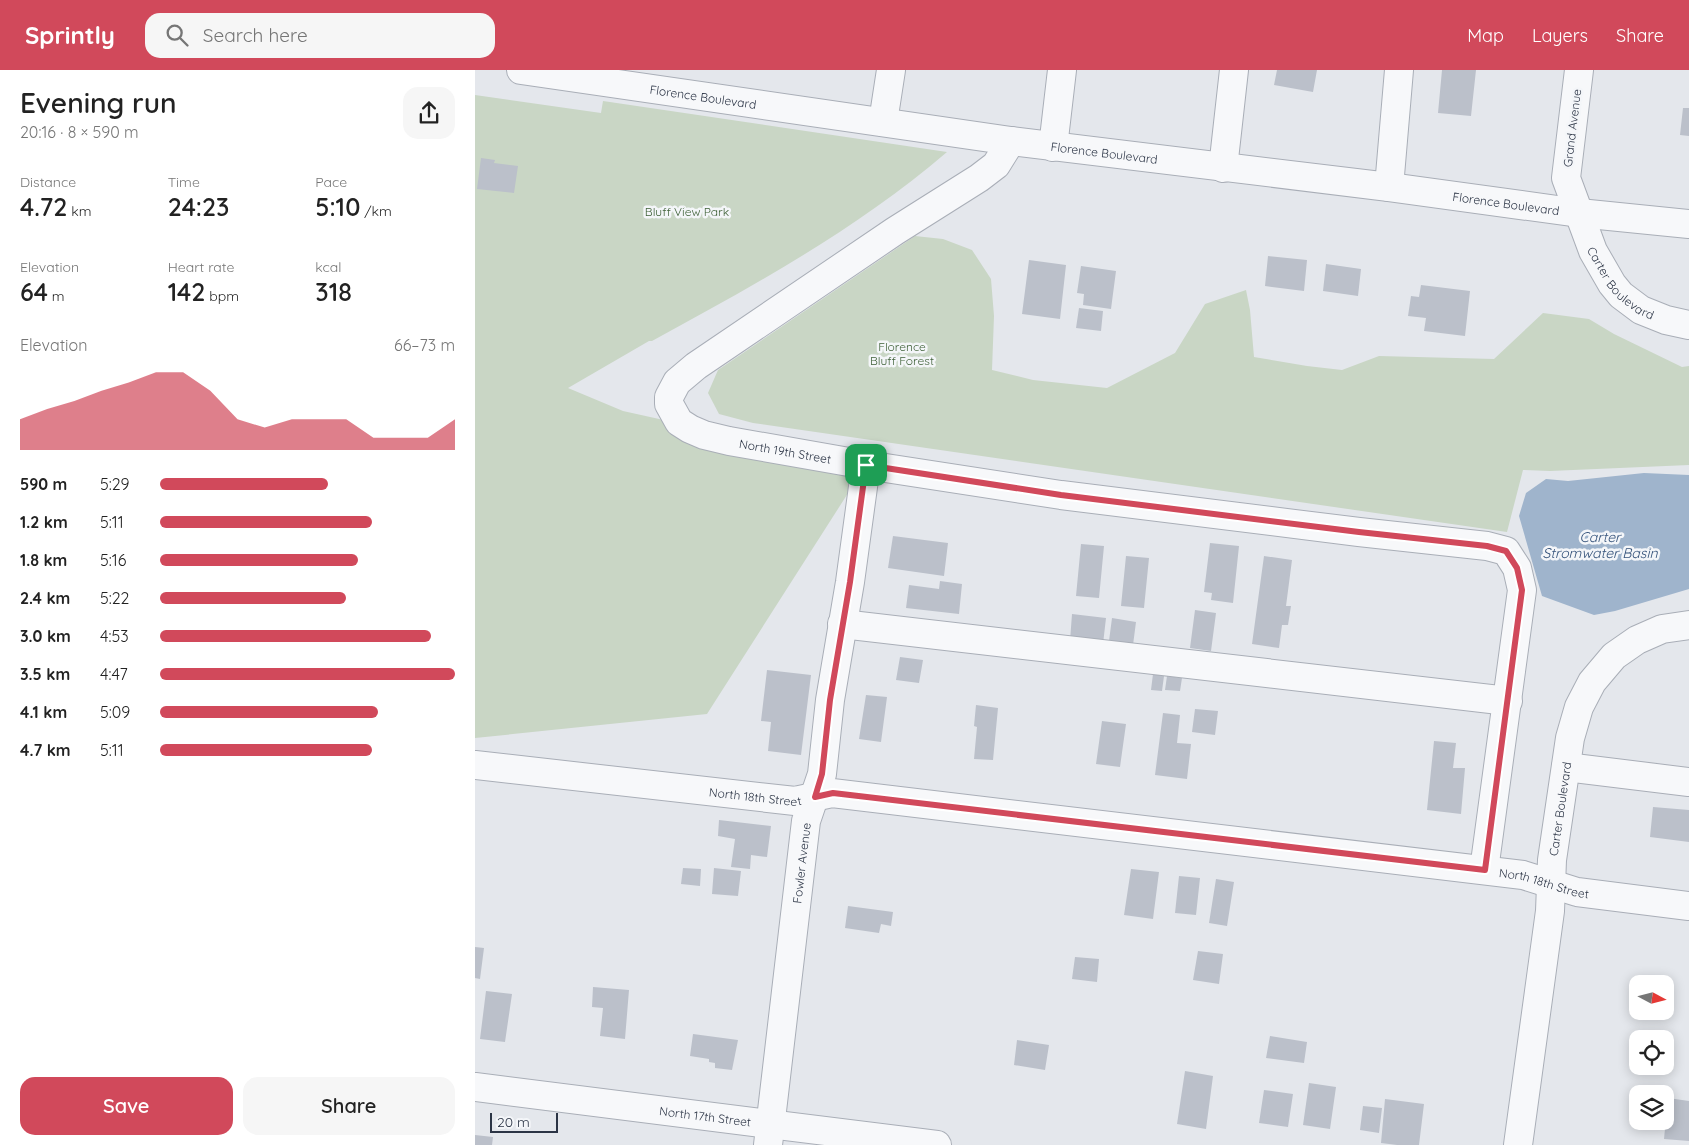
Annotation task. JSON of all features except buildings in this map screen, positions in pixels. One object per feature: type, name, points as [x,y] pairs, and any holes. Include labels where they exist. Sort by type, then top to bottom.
[{"type":"street","name":"Florence Boulevard","points":[[521,70],[1053,147],[1389,187],[1579,213],[1689,224]]},
{"type":"street","points":[[883,122],[891,70]]},
{"type":"street","points":[[1053,147],[1062,70]]},
{"type":"street","points":[[1223,168],[1234,70]]},
{"type":"street","points":[[1389,187],[1399,70]]},
{"type":"street","name":"Grand Avenue","points":[[1579,70],[1566,178],[1579,213]]},
{"type":"street","name":"North 19th Street","points":[[1011,141],[995,165],[979,178],[895,231],[696,366],[677,382],[669,397],[669,404],[679,422],[704,436],[866,465],[1061,495],[1487,546],[1506,551],[1517,568],[1522,590],[1507,701]]},
{"type":"street","name":"Carter Boulevard","points":[[1579,213],[1593,251],[1612,284],[1621,295],[1641,310],[1666,320],[1689,325]]},
{"type":"street","name":"Fowler Avenue","points":[[770,1135],[806,821],[822,774],[830,700],[841,624],[850,582],[866,465]]},
{"type":"street","points":[[841,624],[1507,701],[1485,870]]},
{"type":"street","name":"Carter Boulevard","points":[[1518,1145],[1550,911],[1553,860],[1570,738],[1579,707],[1592,682],[1614,656],[1637,640],[1662,629],[1689,625]]},
{"type":"street","name":"North 18th Street","points":[[475,765],[795,801],[833,793],[1523,875],[1577,892],[1689,906]]},
{"type":"street","points":[[1566,767],[1689,782]]},
{"type":"street","name":"North 17th Street","points":[[475,1088],[770,1135],[937,1145]]},
{"type":"green space","name":"Bluff View Park","points":[[475,95],[601,113],[603,101],[947,152],[913,180],[841,231],[729,299],[649,341],[568,388],[623,411],[866,465],[707,714],[475,738]]},
{"type":"green space","name":"Florence Bluff Forest","points":[[915,236],[943,239],[972,250],[991,279],[994,316],[992,370],[1033,380],[1107,388],[1175,353],[1205,304],[1246,290],[1250,310],[1254,357],[1342,370],[1379,356],[1494,359],[1543,313],[1589,319],[1614,334],[1682,367],[1689,366],[1689,465],[1550,471],[1523,470],[1507,532],[753,423],[719,414],[708,393],[718,370]]},
{"type":"water","name":"Carter Stromwater Basin","points":[[1644,473],[1689,475],[1689,589],[1615,611],[1594,615],[1542,596],[1519,516],[1526,493],[1546,479],[1568,481]]},
{"type":"route","points":[[866,465],[1061,495],[1487,546],[1506,551],[1517,568],[1522,590],[1485,870],[833,793],[815,797],[822,774],[830,700],[841,624],[850,582],[866,465]]}]
